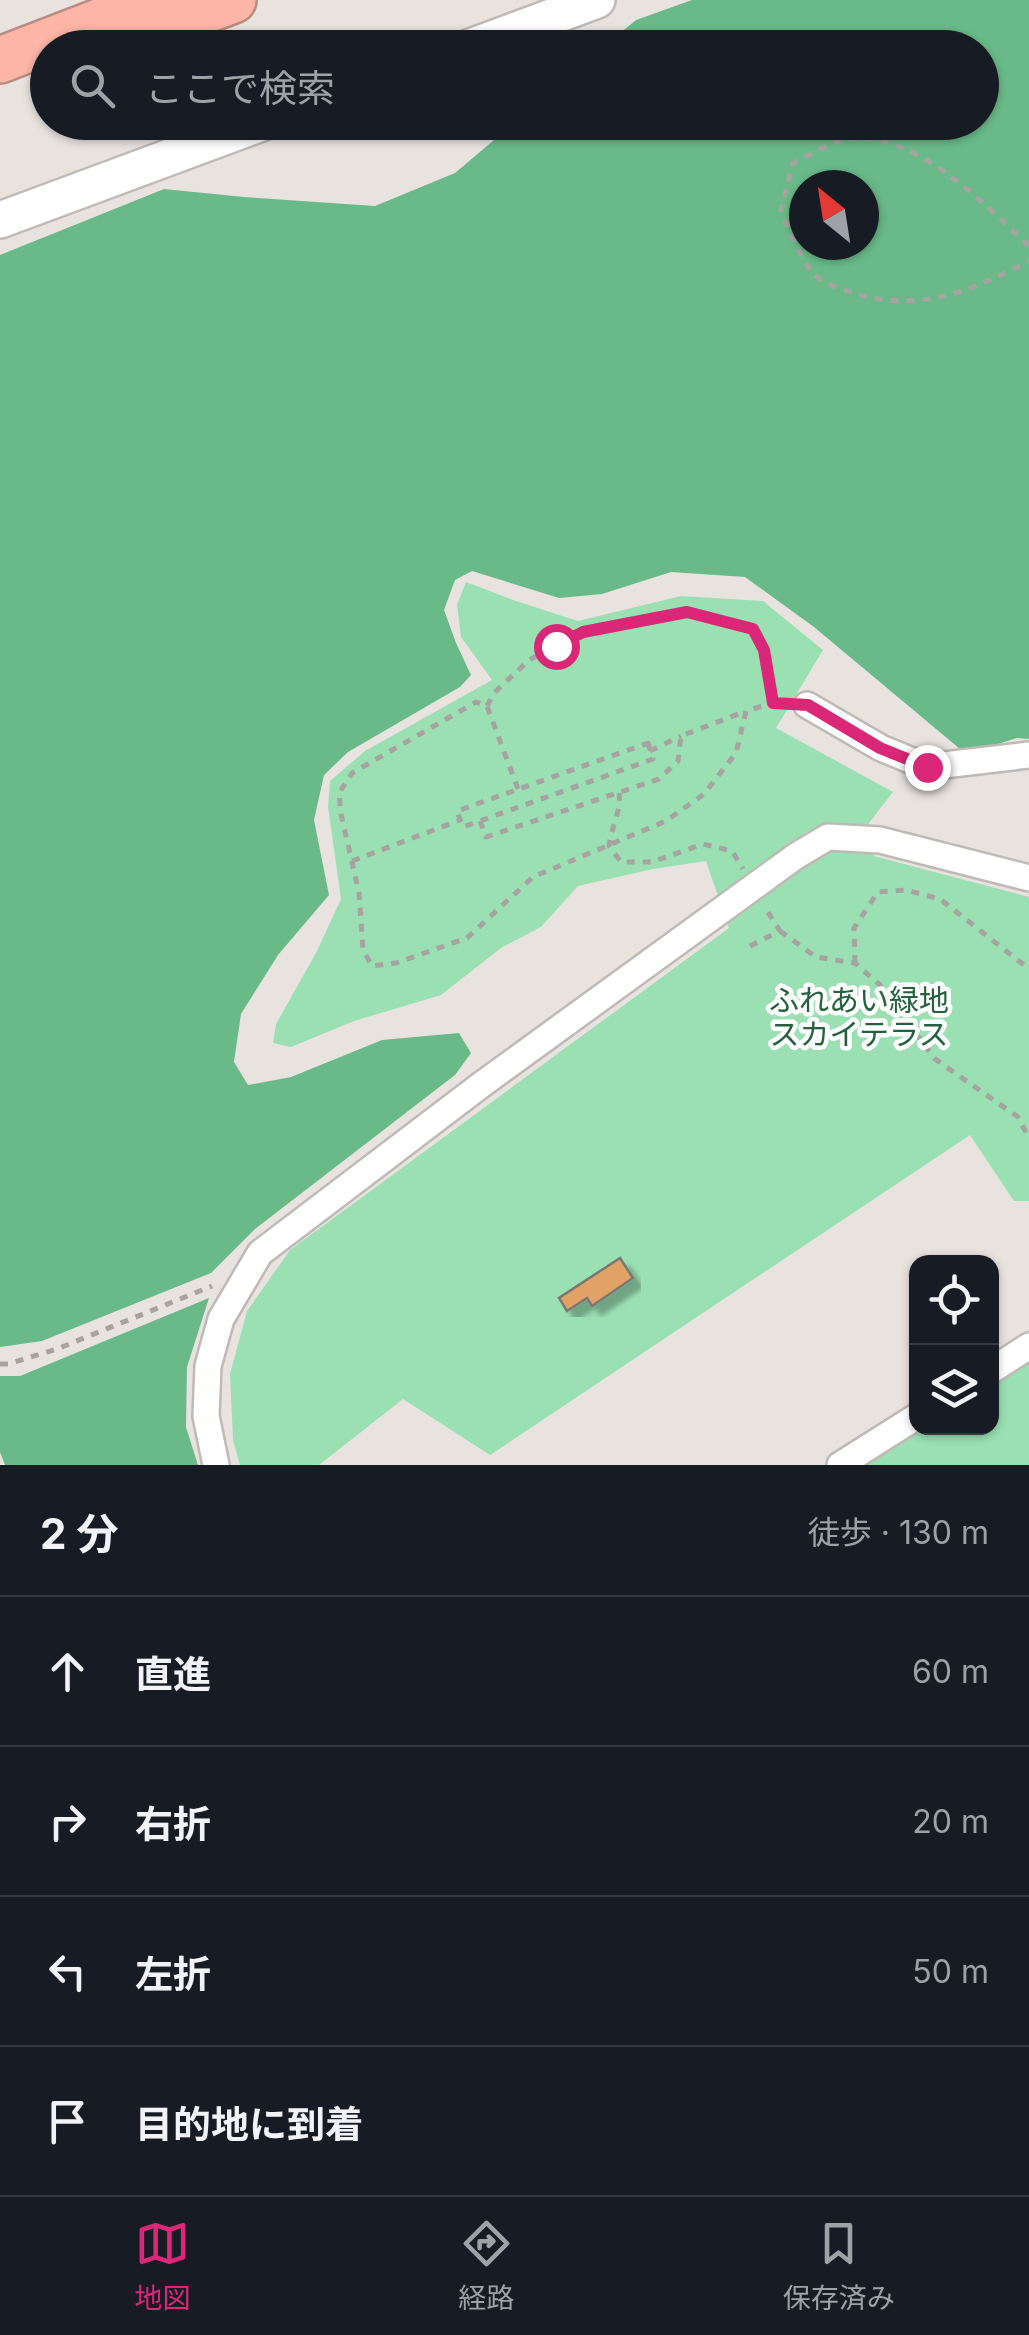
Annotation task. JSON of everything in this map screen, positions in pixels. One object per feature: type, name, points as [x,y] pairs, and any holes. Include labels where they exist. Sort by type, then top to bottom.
[{"type":"highway","points":[[78,30],[156,0]]},
{"type":"highway","points":[[154,30],[232,0]]},
{"type":"highway","points":[[0,60],[30,48]]},
{"type":"highway","points":[[0,88],[30,77]]},
{"type":"main road","points":[[516,30],[597,0]]},
{"type":"main road","points":[[0,220],[216,140]]},
{"type":"street","points":[[808,705],[880,748],[927,767],[1029,754]]},
{"type":"street","points":[[216,1465],[206,1416],[208,1366],[221,1319],[260,1253],[753,887],[828,838],[880,840],[1029,878]]},
{"type":"street","points":[[999,1365],[1029,1346]]},
{"type":"street","points":[[840,1465],[909,1421]]},
{"type":"path","points":[[843,140],[793,163],[781,210],[812,274],[866,298],[900,302],[944,298],[984,284],[1029,261]]},
{"type":"path","points":[[872,140],[902,145],[974,193],[1029,246]]},
{"type":"path","points":[[518,789],[487,706],[494,692],[530,660],[583,632],[687,612],[753,629],[764,650],[773,703]]},
{"type":"path","points":[[487,706],[476,702],[352,773],[340,794],[359,894],[363,950],[372,966],[396,964],[467,938],[533,877],[666,820],[704,794],[736,753],[746,712]]},
{"type":"path","points":[[650,751],[773,703],[808,705]]},
{"type":"path","points":[[480,821],[486,837],[660,779],[678,762],[681,736]]},
{"type":"path","points":[[648,743],[650,751],[653,759],[463,827],[460,820],[457,811],[648,743]]},
{"type":"path","points":[[618,793],[621,803],[609,846],[621,862],[652,862],[702,844],[732,851],[780,930],[816,957],[855,963],[880,985],[935,1060],[1018,1117],[1029,1138]]},
{"type":"path","points":[[352,861],[460,820]]},
{"type":"path","points":[[855,963],[854,928],[878,892],[906,890],[940,898],[1029,969]]},
{"type":"path","points":[[750,946],[780,930]]},
{"type":"path","points":[[0,1364],[57,1350],[250,1271]]},
{"type":"green space","points":[[692,0],[1029,0],[1029,739],[1017,738],[966,754],[814,627],[745,577],[671,572],[602,594],[559,598],[472,571],[455,580],[444,610],[471,675],[460,687],[348,752],[324,775],[314,820],[329,895],[278,955],[241,1014],[234,1062],[248,1085],[291,1077],[382,1040],[459,1033],[471,1053],[455,1075],[255,1229],[211,1273],[42,1341],[0,1347],[0,255],[164,189],[375,206],[455,173],[494,140],[999,140],[999,30],[624,30],[636,20]]},
{"type":"green space","name":"ふれあい緑地 スカイテラス","points":[[466,582],[578,621],[681,596],[763,601],[823,650],[776,728],[893,792],[869,823],[874,856],[1029,897],[1029,1201],[1014,1201],[970,1135],[490,1455],[403,1399],[319,1465],[240,1465],[233,1440],[230,1374],[247,1311],[290,1250],[729,928],[706,861],[578,886],[541,927],[501,948],[441,995],[354,1021],[291,1047],[273,1043],[276,1024],[341,899],[328,807],[330,781],[365,751],[492,680],[461,637],[457,605]]},
{"type":"green space","points":[[209,1298],[187,1367],[186,1427],[198,1465],[5,1465],[0,1452],[0,1376],[20,1376]]},
{"type":"green space","points":[[1029,1357],[1029,1465],[855,1465],[909,1432],[999,1435],[999,1376]]},
{"type":"building","points":[[620,1258],[633,1278],[592,1306],[587,1298],[567,1311],[559,1298]]},
{"type":"route","points":[[556,646],[583,632],[687,612],[753,629],[764,650],[773,703],[808,705],[880,748],[927,767]]}]
